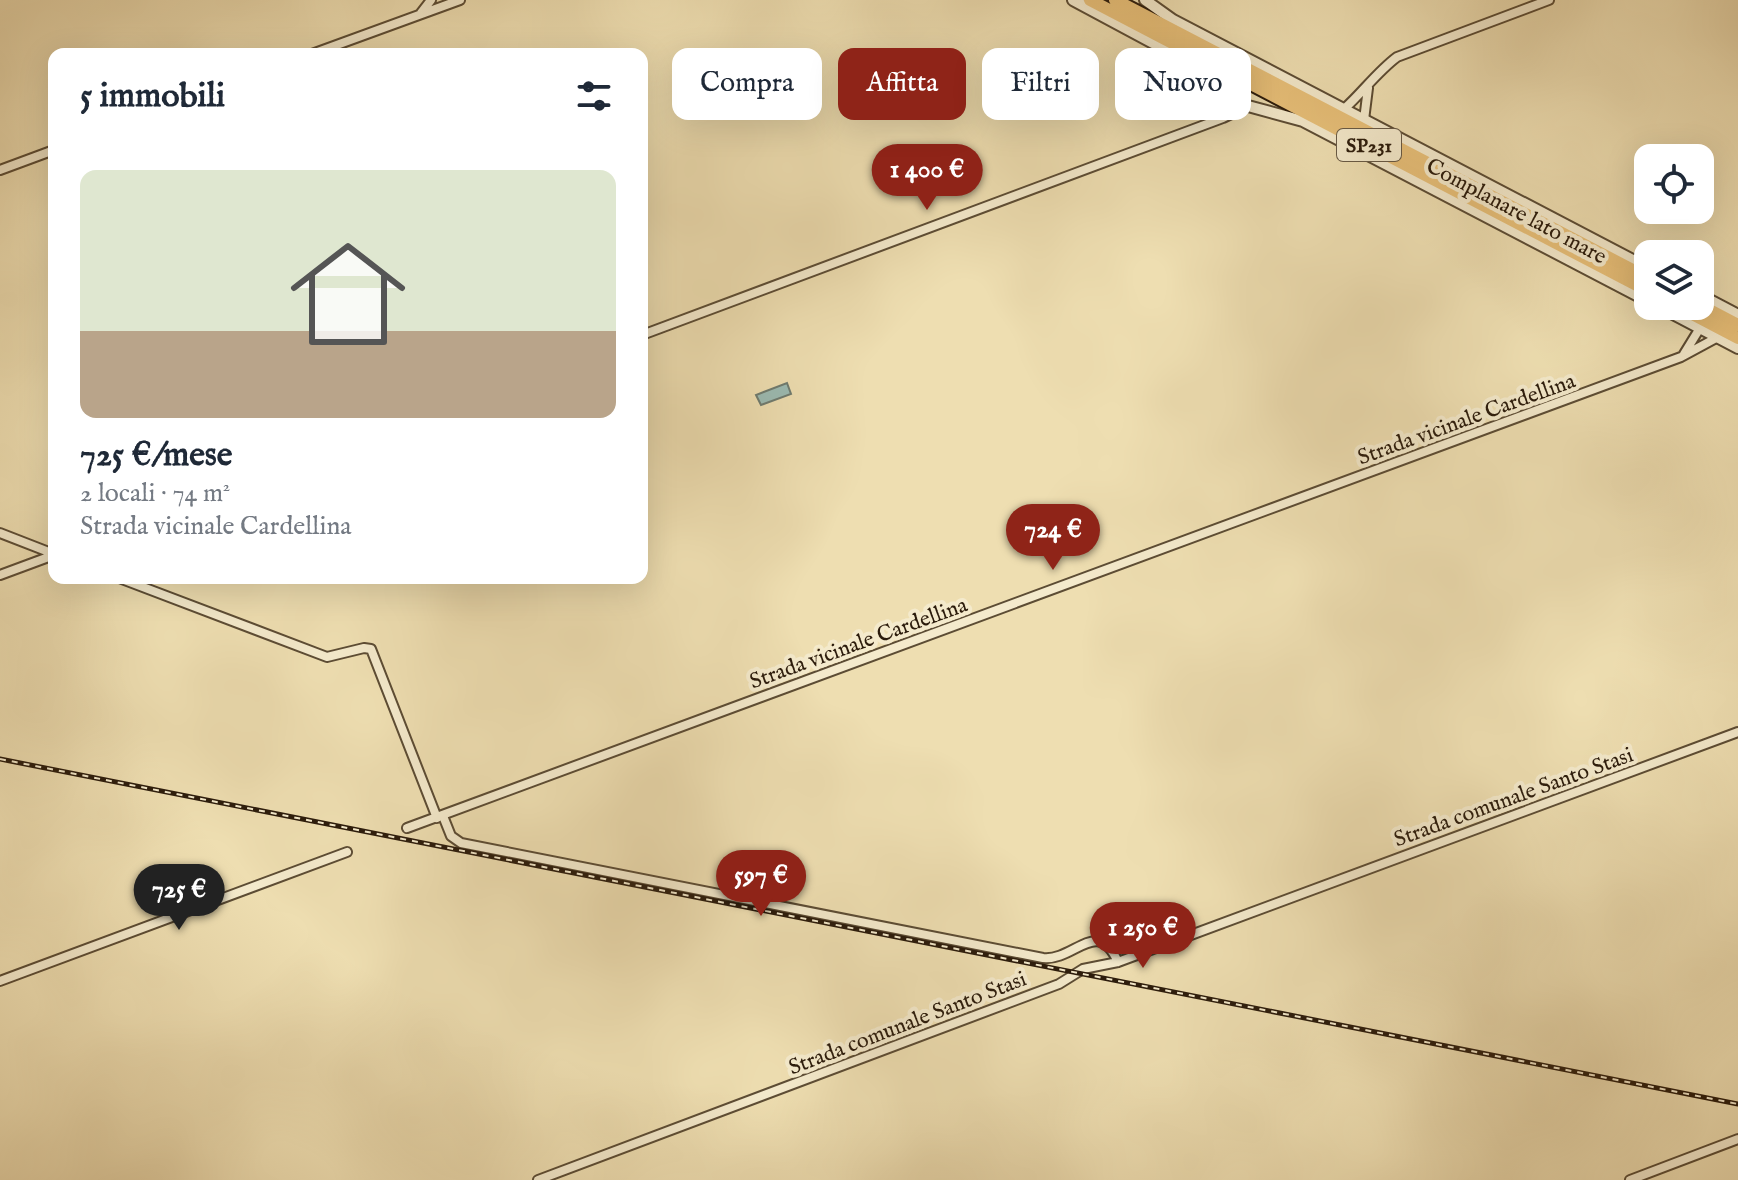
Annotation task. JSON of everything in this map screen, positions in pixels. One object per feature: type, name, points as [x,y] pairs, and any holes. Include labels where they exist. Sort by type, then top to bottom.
[{"type":"highway","name":"SP231","points":[[1090,0],[1634,284]]},
{"type":"highway","name":"SP231","points":[[1117,0],[1634,271]]},
{"type":"highway","points":[[1714,312],[1738,325]]},
{"type":"highway","points":[[1704,320],[1738,338]]},
{"type":"street","points":[[420,14],[431,0]]},
{"type":"street","points":[[328,48],[460,0]]},
{"type":"street","name":"Complanare lato mare","points":[[1073,0],[1163,48]]},
{"type":"street","points":[[1145,0],[1173,20],[1634,261]]},
{"type":"street","points":[[1344,109],[1397,57],[1549,0]]},
{"type":"street","points":[[1364,120],[1368,87]]},
{"type":"street","name":"Complanare lato mare","points":[[1251,107],[1303,121],[1634,294]]},
{"type":"street","points":[[648,333],[1218,120]]},
{"type":"street","points":[[0,170],[48,152]]},
{"type":"street","points":[[1714,302],[1738,315]]},
{"type":"street","points":[[1685,320],[1738,348]]},
{"type":"street","points":[[1681,357],[1700,328]]},
{"type":"street","name":"Strada vicinale Cardellina","points":[[407,828],[1681,357],[1718,337]]},
{"type":"street","points":[[0,533],[48,552]]},
{"type":"street","points":[[0,575],[48,556]]},
{"type":"street","points":[[135,584],[327,657],[371,649],[440,817],[451,836],[461,843],[1043,958],[1056,958],[1085,944],[1101,941],[1111,948],[1118,962]]},
{"type":"street","name":"Strada comunale Santo Stasi","points":[[538,1180],[1059,984],[1083,969],[1118,962],[1738,732]]},
{"type":"street","points":[[0,981],[347,852]]},
{"type":"street","points":[[1630,1180],[1738,1139]]},
{"type":"water","points":[[787,383],[791,394],[761,405],[756,395]]},
{"type":"railway","points":[[0,759],[1738,1104]]}]
